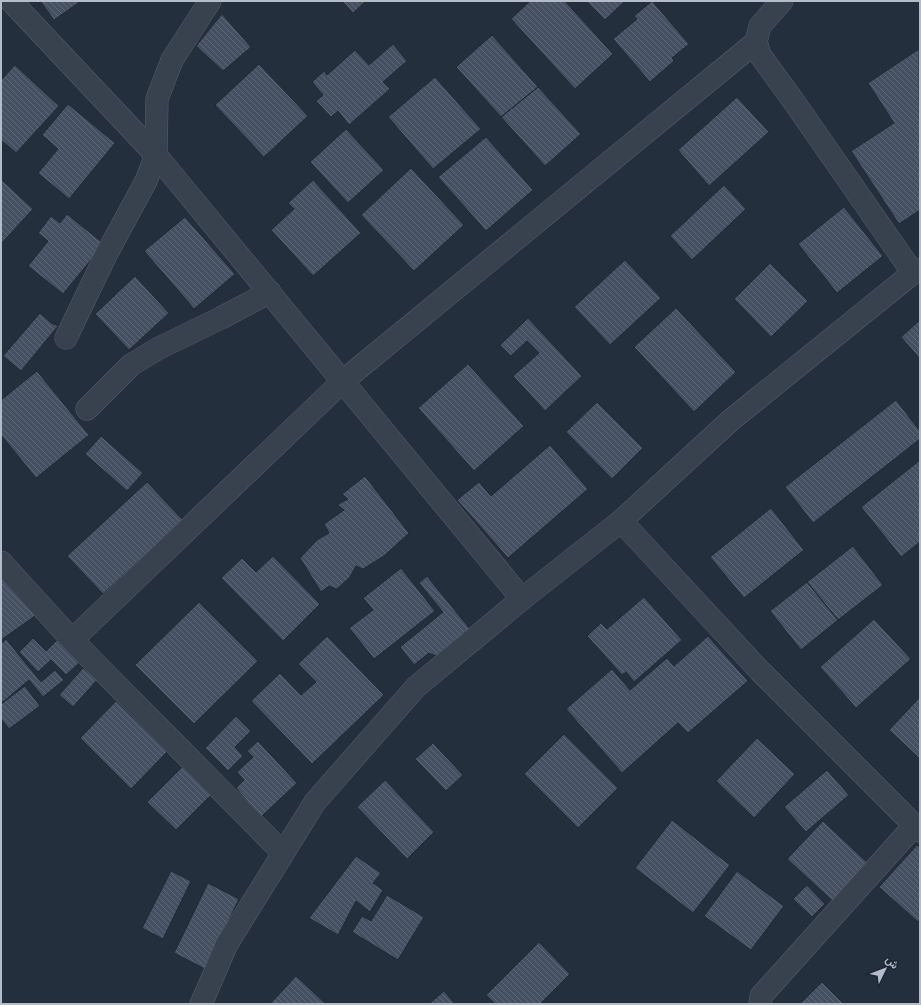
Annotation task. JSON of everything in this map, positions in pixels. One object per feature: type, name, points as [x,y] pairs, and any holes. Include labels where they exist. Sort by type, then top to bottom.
[{"type":"street","points":[[11,1],[156,155],[522,599]]},
{"type":"street","points":[[66,338],[106,255],[146,180],[156,155],[157,99],[172,60],[210,1]]},
{"type":"street","points":[[201,1004],[227,944],[315,802],[416,687],[522,599],[621,521],[731,420],[916,271],[760,55],[756,42],[760,26],[782,1]]},
{"type":"street","points":[[72,640],[343,381],[756,42]]},
{"type":"street","points":[[87,409],[130,365],[159,348],[270,292]]},
{"type":"street","points":[[621,521],[760,672],[917,829],[762,996],[760,1004]]},
{"type":"street","points":[[1,562],[72,640],[283,853]]},
{"type":"building","points":[[40,1],[81,1],[54,20]]},
{"type":"building","points":[[342,1],[366,1],[353,13]]},
{"type":"building","points":[[530,1],[565,1],[613,54],[575,89],[511,19]]},
{"type":"building","points":[[586,1],[625,1],[605,20]]},
{"type":"building","points":[[652,1],[689,44],[672,58],[674,61],[650,82],[613,39],[637,19],[634,16]]},
{"type":"building","points":[[222,14],[251,47],[223,71],[196,46]]},
{"type":"building","points":[[492,35],[538,87],[501,117],[456,67]]},
{"type":"building","points":[[393,44],[407,61],[383,82],[390,89],[349,125],[338,111],[331,117],[316,101],[323,95],[312,82],[324,71],[327,75],[355,50],[369,65]]},
{"type":"building","points":[[919,49],[920,210],[899,224],[851,151],[894,123],[868,83]]},
{"type":"building","points":[[259,64],[308,116],[264,157],[215,105]]},
{"type":"building","points":[[15,65],[59,106],[16,153],[1,140],[1,80]]},
{"type":"building","points":[[435,77],[481,129],[433,169],[388,117]]},
{"type":"building","points":[[538,87],[581,134],[545,166],[501,117]]},
{"type":"building","points":[[737,97],[769,132],[709,186],[678,150]]},
{"type":"building","points":[[68,104],[115,143],[69,199],[38,173],[58,149],[42,135]]},
{"type":"building","points":[[346,129],[384,170],[348,203],[310,162]]},
{"type":"building","points":[[486,137],[533,190],[486,231],[438,177]]},
{"type":"building","points":[[411,168],[464,225],[414,271],[361,215]]},
{"type":"building","points":[[1,179],[33,209],[1,244]]},
{"type":"building","points":[[313,180],[361,233],[313,276],[271,230],[294,209],[288,203]]},
{"type":"building","points":[[724,185],[746,209],[692,260],[670,236]]},
{"type":"building","points":[[844,207],[883,256],[837,293],[798,244]]},
{"type":"building","points":[[67,214],[104,244],[63,294],[28,266],[48,241],[38,233],[51,216],[60,223]]},
{"type":"building","points":[[185,217],[235,274],[194,309],[144,251]]},
{"type":"building","points":[[625,260],[661,298],[610,345],[574,307]]},
{"type":"building","points":[[770,263],[808,301],[771,337],[734,299]]},
{"type":"building","points":[[135,276],[169,313],[129,350],[95,314]]},
{"type":"building","points":[[676,308],[736,372],[694,412],[634,347]]},
{"type":"building","points":[[40,313],[51,323],[58,326],[21,371],[3,356]]},
{"type":"building","points":[[528,318],[582,376],[545,411],[513,376],[539,353],[527,341],[511,356],[500,345]]},
{"type":"building","points":[[920,320],[920,359],[901,337]]},
{"type":"building","points":[[468,364],[524,426],[474,471],[418,408]]},
{"type":"building","points":[[37,371],[89,435],[36,478],[1,435],[1,400]]},
{"type":"building","points":[[896,400],[920,431],[920,439],[813,523],[785,487]]},
{"type":"building","points":[[597,402],[643,448],[612,479],[566,432]]},
{"type":"building","points":[[101,436],[143,473],[127,491],[85,454]]},
{"type":"building","points":[[550,445],[588,489],[508,558],[457,500],[479,482],[491,496]]},
{"type":"building","points":[[920,460],[920,542],[901,557],[861,507]]},
{"type":"building","points":[[365,476],[409,533],[384,556],[363,569],[356,566],[350,577],[337,589],[329,586],[321,592],[300,558],[317,540],[329,533],[324,524],[344,510],[337,505],[348,499],[342,494]]},
{"type":"building","points":[[147,482],[183,520],[103,594],[67,556]]},
{"type":"building","points":[[771,508],[804,550],[744,598],[710,557]]},
{"type":"building","points":[[853,546],[883,585],[838,620],[807,582]]},
{"type":"building","points":[[273,556],[320,604],[283,641],[221,578],[242,558],[256,572]]},
{"type":"building","points":[[401,568],[435,611],[374,659],[349,628],[373,610],[363,598]]},
{"type":"building","points":[[1,570],[35,616],[1,640]]},
{"type":"building","points":[[427,576],[470,629],[436,656],[429,653],[414,665],[400,647],[443,612],[419,583]]},
{"type":"building","points":[[807,582],[838,620],[801,650],[770,611]]},
{"type":"building","points":[[644,597],[682,640],[634,682],[626,672],[622,675],[587,636],[601,623],[607,629]]},
{"type":"building","points":[[199,602],[258,661],[194,724],[135,665]]},
{"type":"building","points":[[874,619],[911,659],[856,708],[820,667]]},
{"type":"building","points":[[327,636],[384,695],[312,764],[251,701],[280,673],[301,695],[316,682],[298,664]]},
{"type":"building","points":[[708,636],[748,681],[688,733],[678,723],[622,773],[566,709],[612,669],[630,690],[667,658],[674,666]]},
{"type":"building","points":[[33,638],[46,651],[57,640],[79,663],[66,675],[51,660],[38,672],[19,652]]},
{"type":"building","points":[[6,639],[41,682],[55,670],[64,680],[43,697],[29,680],[3,702],[1,700],[1,644]]},
{"type":"building","points":[[83,668],[97,680],[73,707],[59,695]]},
{"type":"building","points":[[25,686],[40,706],[9,729],[1,719],[1,704]]},
{"type":"building","points":[[920,697],[920,759],[889,730]]},
{"type":"building","points":[[116,701],[167,752],[131,789],[80,738]]},
{"type":"building","points":[[236,716],[251,731],[235,747],[243,756],[228,771],[205,748]]},
{"type":"building","points":[[564,734],[618,788],[578,828],[524,774]]},
{"type":"building","points":[[757,738],[795,774],[754,818],[716,781]]},
{"type":"building","points":[[258,741],[297,783],[261,817],[236,788],[244,780],[237,772],[253,757],[247,751]]},
{"type":"building","points":[[433,743],[463,775],[446,791],[415,759]]},
{"type":"building","points":[[183,766],[211,795],[176,830],[147,802]]},
{"type":"building","points":[[827,770],[849,795],[806,832],[784,807]]},
{"type":"building","points":[[385,780],[434,832],[407,859],[357,807]]},
{"type":"building","points":[[672,820],[730,865],[693,913],[635,868]]},
{"type":"building","points":[[823,821],[871,866],[835,903],[787,859]]},
{"type":"building","points":[[917,845],[920,847],[920,919],[918,922],[879,887]]},
{"type":"building","points":[[356,856],[381,873],[373,883],[383,890],[370,912],[356,901],[338,935],[309,918]]},
{"type":"building","points":[[171,871],[191,881],[163,939],[142,928]]},
{"type":"building","points":[[737,871],[784,906],[751,950],[704,916]]},
{"type":"building","points":[[208,883],[239,899],[205,969],[174,953]]},
{"type":"building","points":[[807,885],[825,904],[812,917],[793,899]]},
{"type":"building","points":[[387,895],[424,917],[398,960],[352,932],[362,916],[371,921]]},
{"type":"building","points":[[539,942],[570,974],[540,1004],[495,1004],[486,995]]},
{"type":"building","points":[[296,976],[326,1004],[270,1004]]},
{"type":"building","points":[[822,982],[844,1004],[800,1004]]},
{"type":"building","points":[[444,991],[455,1004],[429,1004]]}]
